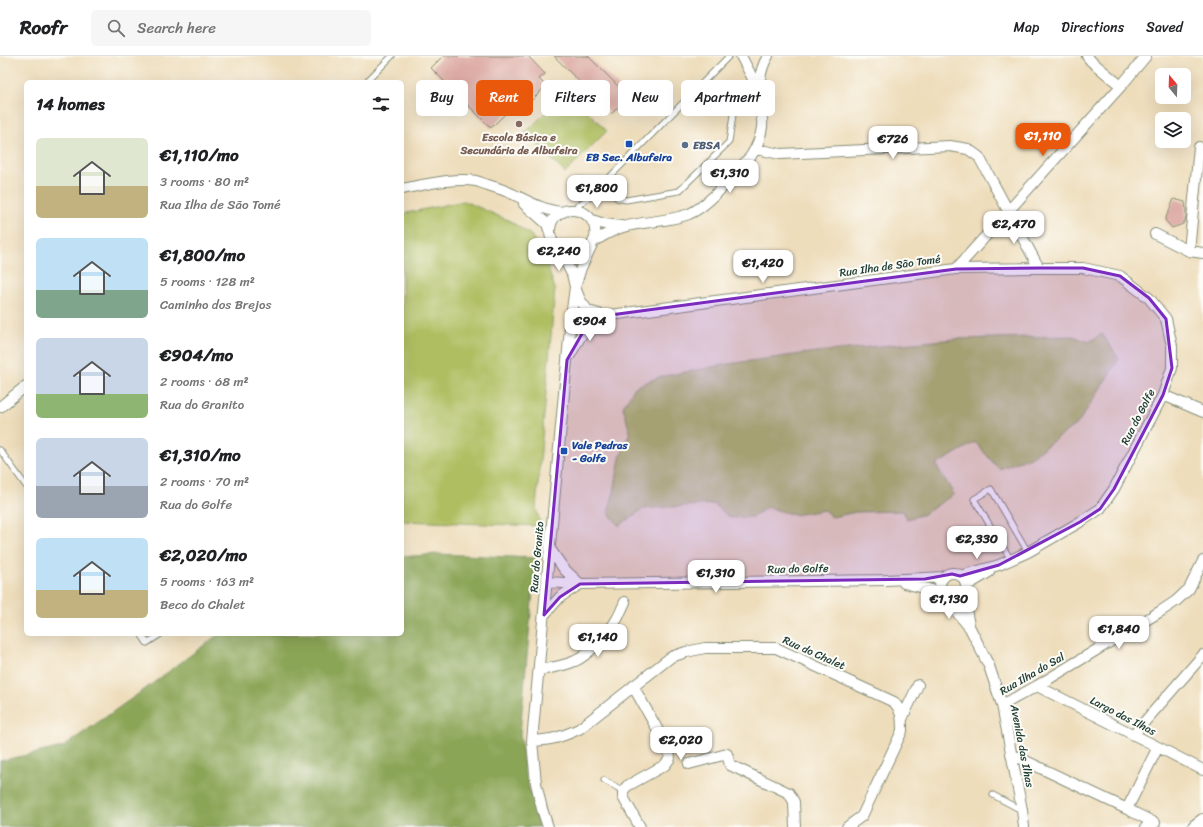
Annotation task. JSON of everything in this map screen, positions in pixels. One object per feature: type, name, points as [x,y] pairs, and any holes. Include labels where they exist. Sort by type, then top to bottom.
[{"type":"main road","points":[[1195,827],[1203,821]]},
{"type":"street","points":[[741,56],[754,80]]},
{"type":"street","points":[[760,80],[761,70],[768,56]]},
{"type":"street","points":[[1087,56],[1121,86]]},
{"type":"street","name":"Rua Ilha de São Tomé","points":[[571,317],[603,316],[956,269],[1009,212],[1146,57]]},
{"type":"street","points":[[508,192],[547,224],[554,244],[560,251],[575,255],[583,252],[607,233],[623,227],[677,218],[704,205],[752,156],[756,149],[762,126],[761,116]]},
{"type":"street","points":[[756,149],[780,154],[950,146],[968,149],[979,157],[1039,268]]},
{"type":"street","points":[[1189,251],[1199,147]]},
{"type":"street","points":[[404,189],[430,183],[476,181],[508,192],[554,211],[579,210],[587,214],[595,225],[596,234],[592,244]]},
{"type":"street","points":[[551,237],[552,224],[557,216],[567,210]]},
{"type":"street","points":[[592,220],[604,224],[623,227]]},
{"type":"street","points":[[1156,234],[1189,251],[1203,253]]},
{"type":"street","name":"Rua do Granito","points":[[548,827],[536,783],[532,741],[571,317],[575,287],[580,268],[592,244]]},
{"type":"street","name":"Rua do Granito","points":[[560,251],[572,274],[575,287]]},
{"type":"street","name":"Rua do Golfe","points":[[547,582],[580,584],[886,580],[944,577],[952,574],[960,576],[999,566],[1028,552],[1080,522],[1100,508],[1114,489],[1163,395],[1172,368],[1172,346],[1166,320],[1149,298],[1120,276],[1082,268],[956,269]]},
{"type":"street","points":[[567,360],[584,332],[603,316],[588,310],[580,300],[575,287]]},
{"type":"street","points":[[0,407],[24,388]]},
{"type":"street","points":[[1163,395],[1202,413]]},
{"type":"street","points":[[544,615],[560,597],[580,584],[564,569],[550,549]]},
{"type":"street","name":"Rua Ilha do Sal","points":[[1002,705],[1037,686],[1161,612],[1189,590],[1203,561]]},
{"type":"street","points":[[965,589],[999,566]]},
{"type":"street","points":[[886,580],[911,584],[955,599],[962,595],[965,589],[965,582],[960,576]]},
{"type":"street","points":[[944,577],[940,583],[944,594]]},
{"type":"street","name":"Avenida das Ilhas","points":[[965,589],[967,615],[970,628]]},
{"type":"street","name":"Avenida das Ilhas","points":[[944,594],[970,628],[989,666],[1002,705],[1024,827]]},
{"type":"street","points":[[539,670],[566,665],[577,661],[586,654],[612,627],[625,602]]},
{"type":"street","name":"Rua do Chalet","points":[[532,741],[550,740],[580,729],[671,657],[705,648],[776,648],[894,702],[900,709],[902,719]]},
{"type":"street","points":[[1133,735],[1203,655]]},
{"type":"street","points":[[848,827],[862,816],[902,731],[902,719],[918,685]]},
{"type":"street","points":[[633,686],[670,750],[670,758],[665,765],[627,786],[623,791],[623,797],[640,827]]},
{"type":"street","name":"Largo das Ilhas","points":[[1037,686],[1158,747],[1127,809]]},
{"type":"street","points":[[1158,747],[1203,770]]},
{"type":"street","points":[[689,764],[727,754],[730,765],[789,792],[794,802],[795,827]]},
{"type":"street","points":[[1011,754],[1155,823],[1146,827]]},
{"type":"lane","points":[[368,80],[392,56]]},
{"type":"lane","points":[[706,80],[729,56]]},
{"type":"lane","points":[[567,210],[590,197],[681,105]]},
{"type":"lane","points":[[609,178],[608,188],[617,198],[626,200],[679,191],[729,142],[733,116]]},
{"type":"lane","points":[[0,450],[24,483]]},
{"type":"lane","points":[[1010,560],[974,499],[991,489],[1028,552]]},
{"type":"lane","points":[[142,636],[147,643],[158,636]]},
{"type":"lane","points":[[604,780],[623,791]]},
{"type":"lane","points":[[993,795],[1022,810]]},
{"type":"highlighted area","points":[[1083,268],[1120,276],[1149,298],[1166,319],[1172,368],[1163,395],[1114,489],[1100,509],[1080,522],[999,565],[960,576],[952,574],[925,579],[580,584],[560,597],[544,615],[567,360],[583,332],[603,316],[956,269]]},
{"type":"green space","points":[[542,116],[592,116],[607,131],[565,173],[525,133]]},
{"type":"green space","points":[[464,201],[510,221],[531,235],[546,261],[555,289],[536,508],[541,526],[404,521],[404,214]]},
{"type":"green space","points":[[1102,334],[1119,359],[1078,423],[1031,457],[999,469],[975,442],[936,465],[954,494],[924,514],[907,519],[903,511],[856,512],[832,517],[824,510],[794,515],[767,507],[753,517],[730,518],[714,504],[643,509],[619,526],[608,512],[614,492],[620,458],[630,432],[623,407],[635,387],[659,377],[728,364],[817,352],[956,339],[1073,336],[1089,342]]},
{"type":"green space","points":[[437,554],[536,558],[520,732],[524,768],[539,827],[0,827],[0,761],[63,747],[148,687],[216,636],[404,636],[404,557]]},
{"type":"building","points":[[443,56],[528,56],[545,74],[539,79],[541,81],[541,91],[533,99],[533,80],[476,80],[476,113],[468,105],[468,80],[443,80],[431,68]]},
{"type":"building","points":[[554,56],[588,56],[618,86],[618,107],[611,114],[610,113],[610,80],[578,80]]},
{"type":"building","points":[[479,116],[503,116],[491,128]]},
{"type":"building","points":[[1174,199],[1185,202],[1186,218],[1183,224],[1172,228],[1165,220]]},
{"type":"place","name":"Escola Básica e Secundária de Albufeira","points":[[519,124]]},
{"type":"place","name":"EB Sec. Albufeira","points":[[629,144]]},
{"type":"place","name":"EBSA","points":[[685,145]]},
{"type":"place","name":"Vale Pedras - Golfe","points":[[564,451]]}]
